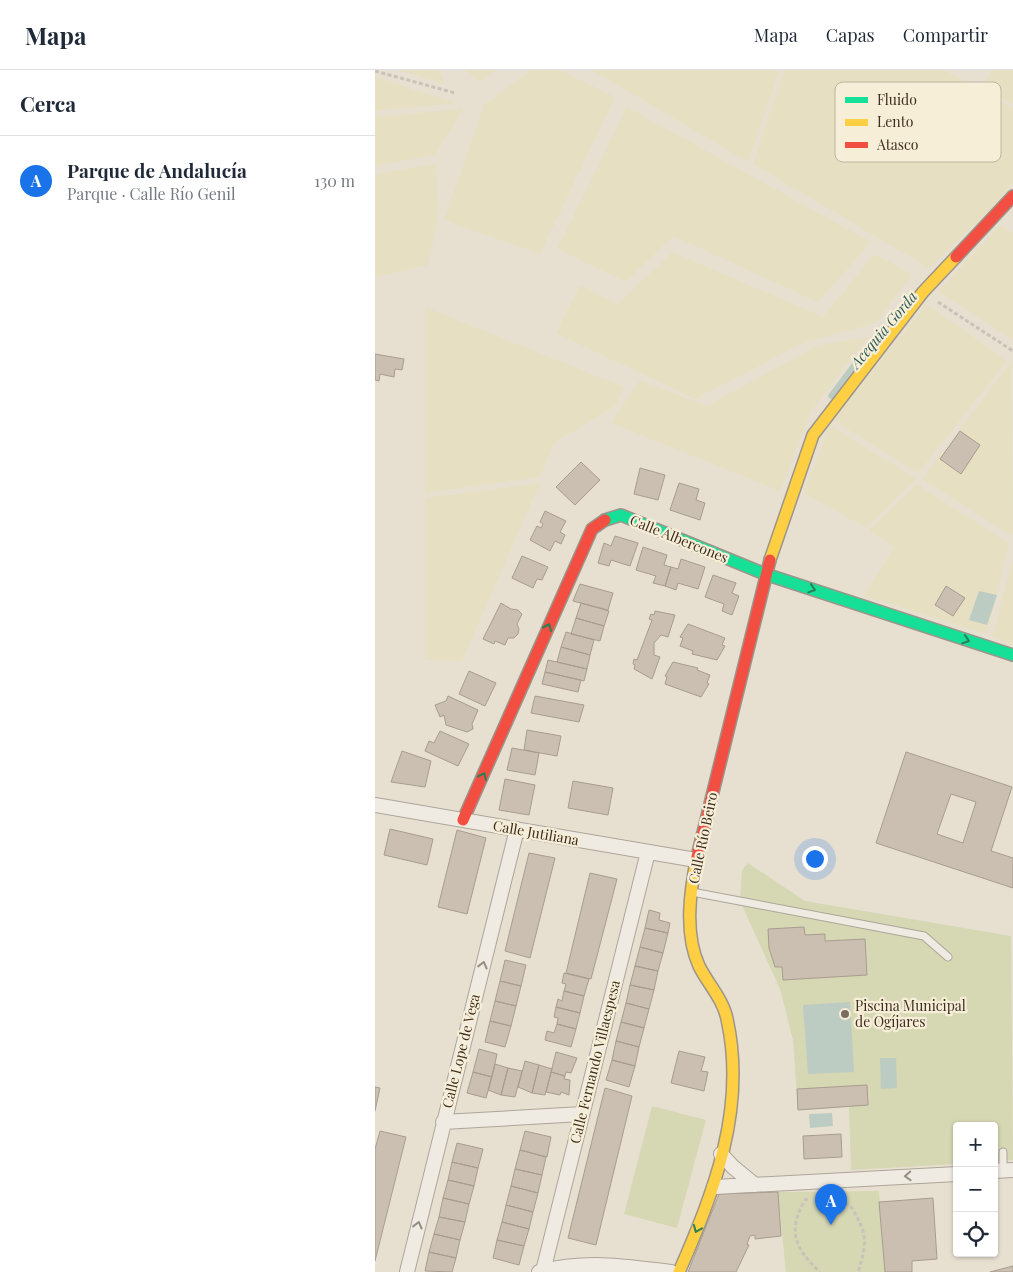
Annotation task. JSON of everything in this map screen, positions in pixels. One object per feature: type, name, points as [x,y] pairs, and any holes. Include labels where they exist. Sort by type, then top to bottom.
[{"type":"street","name":"Calle Río Beiro","points":[[679,1272],[714,1187],[729,1115],[732,1058],[727,1017],[696,958],[689,919],[692,892],[696,860],[765,574],[813,435],[923,292],[1013,196]]},
{"type":"street","name":"Calle Albercones","points":[[463,820],[592,529],[607,518],[621,515],[765,574],[1013,655]]},
{"type":"street","name":"Calle Jutiliana","points":[[375,805],[696,860]]},
{"type":"street","name":"Calle Lope de Vega","points":[[407,1272],[517,830]]},
{"type":"street","name":"Calle Fernando Villaespesa","points":[[541,1271],[648,852]]},
{"type":"street","points":[[443,1122],[581,1114]]},
{"type":"street","points":[[721,1154],[733,1167],[755,1185]]},
{"type":"street","points":[[714,1187],[953,1174]]},
{"type":"street","points":[[541,1271],[576,1265],[611,1264],[671,1272]]},
{"type":"lane","points":[[692,892],[924,936],[948,957]]},
{"type":"lane","points":[[1003,1152],[1003,1171]]},
{"type":"path","points":[[375,71],[455,93]]},
{"type":"path","points":[[923,292],[1013,351]]},
{"type":"path","points":[[817,1197],[850,1205],[861,1224],[866,1246],[858,1272]]},
{"type":"path","points":[[811,1198],[805,1200],[799,1210],[795,1230],[799,1249],[820,1272]]},
{"type":"shaded area","points":[[400,70],[438,70],[445,84]]},
{"type":"shaded area","points":[[466,70],[496,70],[480,82]]},
{"type":"shaded area","points":[[531,70],[560,70],[615,97],[540,254],[444,220],[484,105]]},
{"type":"shaded area","points":[[592,70],[777,70],[779,73],[748,162]]},
{"type":"shaded area","points":[[784,70],[944,70],[966,82],[835,82],[835,162],[1001,162],[1001,101],[1013,108],[1013,183],[995,205],[929,268],[753,164]]},
{"type":"shaded area","points":[[992,70],[1013,70],[1013,104],[1001,97],[1001,82],[985,82]]},
{"type":"shaded area","points":[[375,77],[456,103],[375,111]]},
{"type":"shaded area","points":[[627,107],[871,242],[818,302],[673,236],[626,282],[557,249]]},
{"type":"shaded area","points":[[463,109],[435,155],[375,166],[375,117]]},
{"type":"shaded area","points":[[436,164],[438,219],[428,265],[375,277],[375,174]]},
{"type":"shaded area","points":[[1001,225],[1013,233],[1013,340],[938,291]]},
{"type":"shaded area","points":[[673,252],[823,317],[874,254],[912,274],[876,323],[808,341],[695,399],[556,333],[580,285],[617,304]]},
{"type":"shaded area","points":[[927,304],[1007,361],[918,473],[833,420]]},
{"type":"shaded area","points":[[425,307],[624,387],[615,406],[554,443],[540,477],[425,493]]},
{"type":"shaded area","points":[[868,337],[811,411],[780,491],[611,423],[640,380],[707,406],[818,345]]},
{"type":"shaded area","points":[[1011,362],[1013,533],[1011,535],[922,479]]},
{"type":"shaded area","points":[[830,425],[916,479],[866,528],[804,493]]},
{"type":"shaded area","points":[[540,483],[462,661],[425,660],[425,498]]},
{"type":"shaded area","points":[[917,484],[1009,544],[987,634],[864,596],[894,547],[869,530]]},
{"type":"shaded area","points":[[1013,558],[1013,645],[992,637]]},
{"type":"shaded area","points":[[979,591],[997,595],[987,625],[969,620]]},
{"type":"shaded area","points":[[850,1002],[854,1072],[808,1074],[803,1005]]},
{"type":"shaded area","points":[[880,1058],[896,1058],[897,1088],[881,1089]]},
{"type":"shaded area","points":[[832,1113],[833,1126],[810,1128],[809,1114]]},
{"type":"green space","points":[[748,863],[805,901],[1011,936],[1013,1160],[998,1162],[998,1122],[953,1122],[953,1164],[851,1170],[849,1107],[798,1110],[793,1040],[780,989],[740,901],[742,870]]},
{"type":"green space","points":[[652,1106],[706,1120],[677,1228],[624,1214]]},
{"type":"green space","points":[[879,1191],[885,1272],[786,1272],[778,1192]]},
{"type":"building","points":[[375,354],[404,359],[402,370],[395,369],[394,377],[380,374],[379,381],[375,380]]},
{"type":"building","points":[[960,431],[980,445],[961,474],[940,459]]},
{"type":"building","points":[[581,462],[600,480],[575,505],[556,487]]},
{"type":"building","points":[[640,468],[665,475],[658,500],[634,494]]},
{"type":"building","points":[[679,483],[699,489],[696,500],[705,503],[700,520],[670,510]]},
{"type":"building","points":[[545,511],[566,521],[560,532],[565,535],[561,544],[555,541],[550,551],[530,540],[537,526],[541,528],[543,524],[540,522]]},
{"type":"building","points":[[615,536],[638,543],[630,566],[611,560],[609,566],[598,563],[604,543],[611,546]]},
{"type":"building","points":[[643,547],[667,555],[664,565],[671,567],[665,586],[653,583],[656,576],[636,570]]},
{"type":"building","points":[[522,556],[548,567],[542,580],[537,579],[533,588],[512,578]]},
{"type":"building","points":[[681,559],[705,567],[698,589],[678,583],[676,590],[665,586],[671,567],[678,569]]},
{"type":"building","points":[[713,575],[736,583],[732,593],[739,596],[732,615],[722,611],[724,604],[705,597]]},
{"type":"building","points":[[580,584],[613,593],[608,610],[573,601]]},
{"type":"building","points":[[946,586],[965,598],[953,616],[935,605]]},
{"type":"building","points":[[501,603],[511,609],[518,610],[522,614],[517,624],[518,634],[514,638],[508,638],[505,645],[495,641],[494,644],[483,639]]},
{"type":"building","points":[[581,603],[609,611],[604,626],[576,618]]},
{"type":"building","points":[[655,611],[675,615],[668,637],[661,635],[654,643],[654,655],[660,657],[652,679],[634,669],[635,665],[633,664],[634,659],[637,660],[652,620],[649,619],[651,614],[654,615]]},
{"type":"building","points":[[576,618],[604,626],[600,641],[571,634]]},
{"type":"building","points":[[688,624],[725,638],[722,645],[725,646],[717,660],[692,654],[693,651],[680,646],[683,638],[680,637]]},
{"type":"building","points":[[566,632],[594,640],[590,655],[561,647]]},
{"type":"building","points":[[561,647],[590,655],[587,669],[557,662]]},
{"type":"building","points":[[548,660],[587,669],[584,681],[545,672]]},
{"type":"building","points":[[673,662],[698,668],[697,670],[710,675],[707,683],[709,684],[701,697],[665,684],[667,677],[665,676]]},
{"type":"building","points":[[469,671],[496,683],[485,706],[459,694]]},
{"type":"building","points":[[545,672],[581,680],[578,692],[542,684]]},
{"type":"building","points":[[448,696],[478,710],[472,724],[473,729],[467,732],[446,725],[444,715],[440,717],[435,705],[446,701]]},
{"type":"building","points":[[535,696],[584,705],[579,722],[531,713]]},
{"type":"building","points":[[527,730],[561,736],[557,756],[524,750]]},
{"type":"building","points":[[440,731],[469,744],[458,766],[425,751],[429,741],[434,743]]},
{"type":"building","points":[[512,748],[539,753],[535,775],[507,770]]},
{"type":"building","points":[[402,751],[431,761],[425,787],[391,782]]},
{"type":"building","points":[[906,752],[1012,787],[991,851],[1013,858],[1013,888],[876,843]],"holes":[[[951,794],[976,802],[963,843],[937,834]]]},
{"type":"building","points":[[505,779],[535,785],[529,815],[499,810]]},
{"type":"building","points":[[573,781],[613,788],[608,815],[568,808]]},
{"type":"building","points":[[390,829],[433,839],[427,865],[384,855]]},
{"type":"building","points":[[457,830],[486,838],[467,914],[438,907]]},
{"type":"building","points":[[529,853],[555,858],[530,958],[505,951]]},
{"type":"building","points":[[590,873],[617,879],[591,979],[566,973]]},
{"type":"building","points":[[649,910],[660,913],[659,920],[670,923],[668,933],[645,928]]},
{"type":"building","points":[[804,927],[805,935],[825,934],[825,941],[865,939],[867,975],[783,980],[782,967],[775,967],[769,948],[768,929]]},
{"type":"building","points":[[645,928],[668,933],[663,953],[640,947]]},
{"type":"building","points":[[640,947],[663,953],[658,971],[635,966]]},
{"type":"building","points":[[505,960],[526,965],[521,986],[500,981]]},
{"type":"building","points":[[635,966],[658,971],[654,990],[630,985]]},
{"type":"building","points":[[564,973],[589,979],[584,996],[564,991],[566,984],[562,983]]},
{"type":"building","points":[[500,981],[521,986],[516,1006],[495,1001]]},
{"type":"building","points":[[630,985],[654,990],[649,1009],[626,1003]]},
{"type":"building","points":[[564,991],[584,996],[580,1013],[556,1007],[558,999],[562,1001]]},
{"type":"building","points":[[495,1001],[516,1006],[511,1026],[490,1021]]},
{"type":"building","points":[[626,1003],[649,1009],[644,1028],[621,1022]]},
{"type":"building","points":[[556,1007],[580,1013],[576,1029],[557,1024],[558,1018],[554,1017]]},
{"type":"building","points":[[490,1021],[511,1026],[505,1047],[485,1042]]},
{"type":"building","points":[[621,1022],[644,1028],[639,1047],[616,1041]]},
{"type":"building","points":[[557,1024],[576,1029],[571,1047],[545,1040],[547,1031],[554,1033]]},
{"type":"building","points":[[616,1041],[639,1047],[635,1066],[612,1060]]},
{"type":"building","points":[[479,1049],[497,1054],[492,1077],[473,1072]]},
{"type":"building","points":[[679,1051],[705,1057],[701,1071],[708,1072],[704,1091],[671,1083]]},
{"type":"building","points":[[556,1052],[577,1058],[571,1073],[566,1072],[565,1076],[551,1072]]},
{"type":"building","points":[[612,1060],[635,1066],[629,1087],[606,1080]]},
{"type":"building","points":[[525,1061],[539,1065],[532,1093],[518,1087]]},
{"type":"building","points":[[495,1064],[508,1068],[501,1095],[488,1090]]},
{"type":"building","points":[[539,1065],[552,1069],[545,1095],[532,1093]]},
{"type":"building","points":[[508,1068],[522,1071],[515,1097],[501,1095]]},
{"type":"building","points":[[473,1072],[492,1077],[486,1098],[467,1093]]},
{"type":"building","points":[[551,1072],[565,1076],[564,1079],[570,1080],[569,1095],[561,1092],[560,1095],[546,1092]]},
{"type":"building","points":[[867,1085],[868,1105],[798,1110],[797,1089]]},
{"type":"building","points":[[375,1087],[380,1088],[375,1111]]},
{"type":"building","points":[[605,1088],[632,1096],[596,1245],[568,1238]]},
{"type":"building","points":[[380,1131],[406,1137],[375,1261],[375,1149]]},
{"type":"building","points":[[525,1131],[551,1137],[547,1157],[520,1150]]},
{"type":"building","points":[[841,1134],[842,1157],[804,1159],[803,1136]]},
{"type":"building","points":[[457,1143],[483,1149],[478,1168],[452,1162]]},
{"type":"building","points":[[520,1150],[546,1157],[542,1175],[515,1169]]},
{"type":"building","points":[[452,1162],[478,1168],[474,1186],[448,1180]]},
{"type":"building","points":[[515,1169],[542,1175],[538,1193],[511,1186]]},
{"type":"building","points":[[448,1180],[474,1186],[469,1204],[443,1198]]},
{"type":"building","points":[[511,1186],[538,1193],[533,1212],[506,1205]]},
{"type":"building","points":[[778,1192],[781,1236],[755,1239],[755,1235],[750,1236],[747,1244],[749,1245],[736,1272],[688,1272],[719,1194]]},
{"type":"building","points":[[443,1198],[469,1204],[465,1222],[439,1217]]},
{"type":"building","points":[[933,1198],[937,1259],[912,1261],[912,1272],[885,1272],[879,1202]]},
{"type":"building","points":[[506,1205],[533,1212],[529,1229],[502,1222]]},
{"type":"building","points":[[439,1217],[465,1222],[460,1240],[434,1234]]},
{"type":"building","points":[[502,1222],[529,1229],[524,1246],[497,1240]]},
{"type":"building","points":[[434,1234],[460,1240],[456,1258],[429,1252]]},
{"type":"building","points":[[497,1240],[524,1246],[519,1265],[493,1258]]},
{"type":"building","points":[[429,1252],[456,1258],[452,1272],[425,1271]]},
{"type":"building","points":[[1013,1266],[1013,1272],[990,1272]]},
{"type":"waterway","name":"Acequia Gorda","points":[[831,396],[855,364]]},
{"type":"traffic: fast","points":[[605,520],[621,515],[765,574],[1013,655]]},
{"type":"traffic: slow","points":[[770,560],[813,435],[923,292],[956,257]]},
{"type":"traffic: slow","points":[[679,1272],[704,1211],[724,1149],[733,1085],[732,1052],[725,1012],[719,998],[699,966],[691,940],[692,884],[697,857]]},
{"type":"traffic: jam","points":[[956,257],[1013,196]]},
{"type":"traffic: jam","points":[[463,820],[592,529],[605,520]]},
{"type":"traffic: jam","points":[[697,857],[770,560]]},
{"type":"place","name":"Piscina Municipal de Ogíjares","points":[[845,1014]]},
{"type":"place","name":"Parque de Andalucía","points":[[831,1225]]}]
